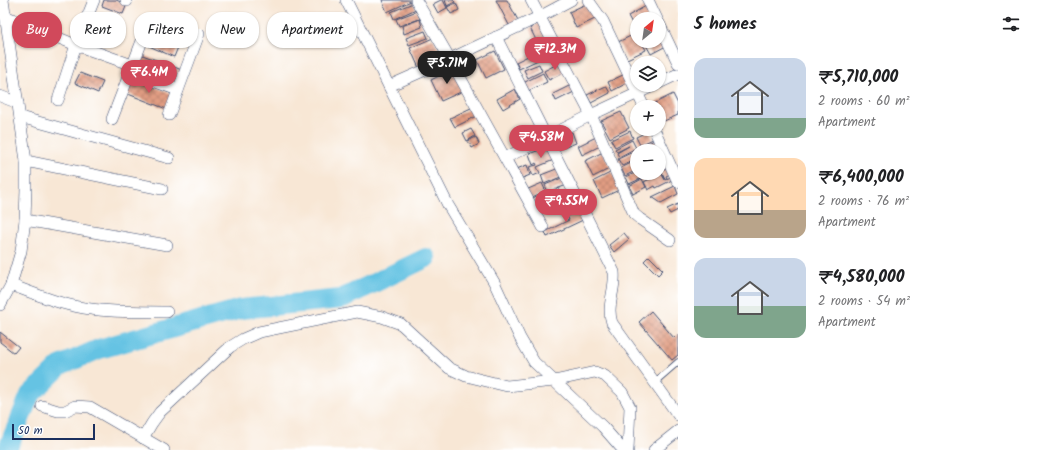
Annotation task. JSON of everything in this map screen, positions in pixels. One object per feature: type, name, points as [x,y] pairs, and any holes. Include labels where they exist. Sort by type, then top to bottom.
[{"type":"street","points":[[0,305],[11,285],[21,251],[25,220],[26,161],[18,103],[5,50],[5,16],[3,0]]},
{"type":"street","points":[[89,12],[94,0]]},
{"type":"street","points":[[346,0],[448,205],[494,282],[520,338],[534,362],[603,427],[623,450]]},
{"type":"street","points":[[416,0],[543,227]]},
{"type":"street","points":[[531,0],[541,16],[591,115],[634,214],[670,240]]},
{"type":"street","points":[[389,86],[423,72],[541,16],[571,0]]},
{"type":"street","points":[[588,0],[603,21],[641,100]]},
{"type":"street","points":[[648,0],[654,12]]},
{"type":"street","points":[[5,16],[70,43]]},
{"type":"street","points":[[169,115],[200,34]]},
{"type":"street","points":[[496,37],[614,272],[615,279],[609,308],[609,316],[612,323],[678,415]]},
{"type":"street","points":[[666,38],[678,63]]},
{"type":"street","points":[[58,100],[75,48]]},
{"type":"street","points":[[83,48],[178,90]]},
{"type":"street","points":[[112,118],[138,48]]},
{"type":"street","points":[[666,80],[678,74]]},
{"type":"street","points":[[505,158],[546,136],[638,93]]},
{"type":"street","points":[[0,96],[18,103]]},
{"type":"street","points":[[20,118],[170,158]]},
{"type":"street","points":[[657,136],[678,182]]},
{"type":"street","points":[[26,161],[162,189]]},
{"type":"street","points":[[25,220],[166,245]]},
{"type":"street","points":[[11,285],[65,304],[84,308],[167,312]]},
{"type":"street","points":[[143,438],[152,422],[160,412],[230,347],[243,339],[259,332],[357,312],[382,316],[401,324],[449,368],[466,376],[507,386],[554,381],[595,372],[605,376],[622,392],[630,407],[628,450]]},
{"type":"street","points":[[42,406],[58,411],[65,411],[75,406],[90,407],[164,450]]},
{"type":"street","points":[[654,450],[678,431]]},
{"type":"lane","points":[[655,382],[678,362]]},
{"type":"building","points":[[104,0],[116,0],[127,4],[124,12],[118,12],[102,6]]},
{"type":"building","points":[[382,0],[411,0],[411,1],[387,12]]},
{"type":"building","points":[[443,0],[447,8],[438,13],[433,4]]},
{"type":"building","points":[[445,0],[453,0],[455,2],[447,6]]},
{"type":"building","points":[[496,0],[507,0],[519,22],[510,27]]},
{"type":"building","points":[[413,3],[416,9],[394,19],[391,12]]},
{"type":"building","points":[[456,3],[459,10],[451,14],[447,7]]},
{"type":"building","points":[[588,3],[595,19],[576,28],[569,12]]},
{"type":"building","points":[[646,6],[649,12],[635,12]]},
{"type":"building","points":[[417,11],[420,19],[399,26],[396,19]]},
{"type":"building","points":[[420,19],[422,27],[404,34],[402,26]]},
{"type":"building","points":[[539,23],[549,41],[539,46],[530,28]]},
{"type":"building","points":[[425,31],[428,38],[409,45],[406,38]]},
{"type":"building","points":[[630,36],[630,48],[645,48],[646,50],[630,56],[627,59],[618,42]]},
{"type":"building","points":[[433,38],[442,57],[419,68],[410,48]]},
{"type":"building","points":[[154,48],[178,48],[174,57]]},
{"type":"building","points":[[648,48],[662,48],[651,54]]},
{"type":"building","points":[[495,51],[504,69],[486,78],[477,60]]},
{"type":"building","points":[[534,53],[538,60],[519,69],[516,62]]},
{"type":"building","points":[[140,54],[182,70],[176,87],[134,71]]},
{"type":"building","points":[[561,62],[565,72],[549,80],[544,71]]},
{"type":"building","points":[[539,64],[542,71],[528,78],[524,70]]},
{"type":"building","points":[[453,69],[463,91],[441,101],[431,80]]},
{"type":"building","points":[[80,73],[103,82],[98,93],[75,83]]},
{"type":"building","points":[[543,73],[547,82],[528,91],[523,83]]},
{"type":"building","points":[[625,74],[629,82],[612,91],[608,82]]},
{"type":"building","points":[[129,77],[175,95],[169,110],[123,92]]},
{"type":"building","points":[[573,84],[576,91],[556,101],[553,94]]},
{"type":"building","points":[[606,86],[610,93],[591,103],[587,95]]},
{"type":"building","points":[[515,89],[520,99],[503,109],[497,99]]},
{"type":"building","points":[[673,94],[678,104],[678,115],[666,120],[666,100],[661,100]]},
{"type":"building","points":[[473,107],[477,116],[455,127],[450,118]]},
{"type":"building","points":[[621,112],[629,128],[610,138],[601,121]]},
{"type":"building","points":[[471,129],[475,136],[467,141],[463,133]]},
{"type":"building","points":[[630,131],[630,136],[633,138],[615,147],[611,140]]},
{"type":"building","points":[[572,132],[576,143],[555,151],[551,141]]},
{"type":"building","points":[[652,136],[653,139],[640,144],[636,137]]},
{"type":"building","points":[[476,137],[479,144],[472,148],[468,141]]},
{"type":"building","points":[[596,137],[600,146],[582,155],[578,146]]},
{"type":"building","points":[[632,140],[634,144],[630,144],[630,151],[619,157],[617,153],[629,146],[617,152],[615,149]]},
{"type":"building","points":[[654,140],[656,144],[648,144]]},
{"type":"building","points":[[550,146],[556,159],[537,167],[540,173],[533,176],[529,167],[537,165],[536,163],[533,165],[529,154]]},
{"type":"building","points":[[603,152],[611,168],[593,177],[585,161]]},
{"type":"building","points":[[630,153],[630,162],[622,166],[618,159]]},
{"type":"building","points":[[630,164],[630,174],[625,176],[621,168]]},
{"type":"building","points":[[527,165],[530,175],[518,180],[514,170]]},
{"type":"building","points":[[669,167],[672,173],[666,176],[666,168]]},
{"type":"building","points":[[559,168],[563,176],[544,184],[541,175]]},
{"type":"building","points":[[612,172],[621,189],[602,198],[594,181]]},
{"type":"building","points":[[630,175],[630,180],[638,180],[629,184],[626,177]]},
{"type":"building","points":[[672,176],[674,179],[656,188],[655,186],[648,190],[644,182],[648,180],[666,180]]},
{"type":"building","points":[[564,177],[567,185],[548,192],[545,185]]},
{"type":"building","points":[[642,180],[646,187],[633,194],[629,186]]},
{"type":"building","points":[[542,183],[546,192],[530,199],[526,190]]},
{"type":"building","points":[[675,186],[678,194],[661,203],[652,197]]},
{"type":"building","points":[[564,198],[568,208],[561,211],[556,201]]},
{"type":"building","points":[[678,204],[678,210],[670,214],[667,209]]},
{"type":"building","points":[[579,210],[583,220],[547,237],[545,232],[569,220],[567,216]]},
{"type":"building","points":[[624,233],[629,239],[614,252],[609,245]]},
{"type":"building","points":[[649,256],[663,270],[658,275],[644,261]]},
{"type":"building","points":[[651,311],[674,338],[678,334],[678,355],[672,360],[639,322]]},
{"type":"building","points":[[0,332],[19,347],[14,353],[0,342]]},
{"type":"waterway","points":[[7,450],[30,395],[60,366],[99,349],[241,309],[341,299],[426,258]]}]
